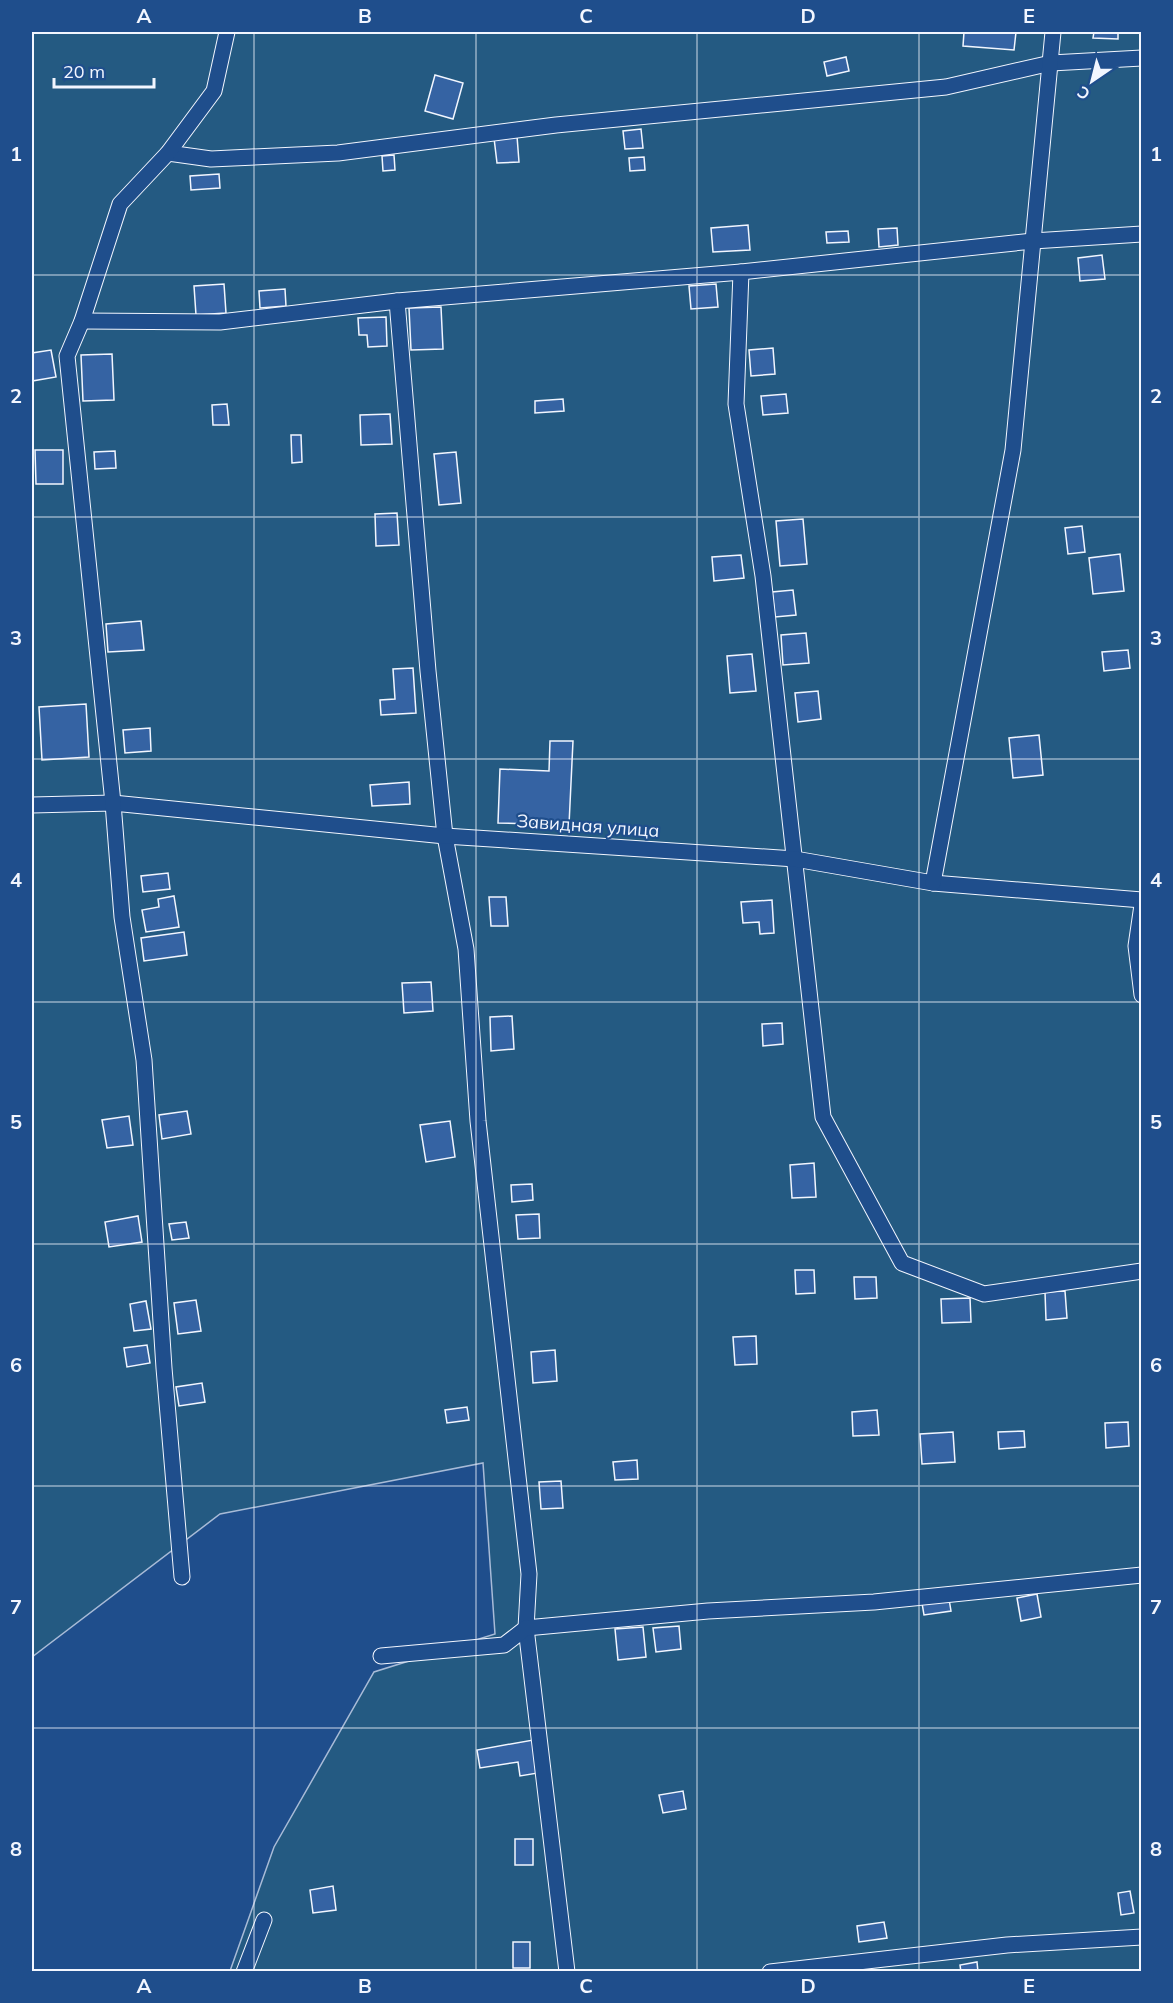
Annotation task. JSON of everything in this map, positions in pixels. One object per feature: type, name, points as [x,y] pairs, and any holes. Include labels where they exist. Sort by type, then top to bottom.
[{"type":"lane","points":[[182,1577],[164,1368],[144,1060],[122,917],[113,803],[67,356],[82,321],[120,204],[168,153],[214,91],[227,32]]},
{"type":"lane","points":[[933,883],[1013,450],[1053,32]]},
{"type":"lane","points":[[168,153],[211,159],[338,153],[556,125],[946,87],[1051,63],[1142,58]]},
{"type":"lane","points":[[82,321],[220,322],[397,301],[741,272],[1033,241],[1142,234]]},
{"type":"lane","points":[[741,272],[736,404],[763,576],[824,1117],[902,1263],[984,1294],[1142,1270]]},
{"type":"lane","points":[[397,301],[416,542],[445,836],[466,949],[478,1121],[530,1574],[526,1629],[567,1971]]},
{"type":"lane","name":"Завидная улица","points":[[32,805],[113,803],[445,836],[795,860],[933,883],[1142,900]]},
{"type":"lane","points":[[1142,905],[1136,946],[1142,995]]},
{"type":"lane","points":[[381,1656],[504,1645],[526,1629],[708,1611],[874,1602],[1142,1575]]},
{"type":"lane","points":[[244,1971],[264,1920]]},
{"type":"lane","points":[[770,1971],[1007,1945],[1142,1937]]},
{"type":"shaded area","points":[[32,32],[1141,32],[1141,1971],[230,1971],[274,1847],[374,1672],[495,1634],[483,1463],[220,1514],[32,1657]]},
{"type":"building","points":[[964,32],[1016,32],[1014,50],[963,46]]},
{"type":"building","points":[[1094,32],[1118,32],[1118,39],[1093,38]]},
{"type":"building","points":[[846,57],[849,71],[827,76],[824,62]]},
{"type":"building","points":[[435,75],[463,83],[453,119],[425,111]]},
{"type":"building","points":[[641,129],[643,148],[625,149],[623,131]]},
{"type":"building","points":[[517,136],[519,162],[497,163],[494,138]]},
{"type":"building","points":[[394,155],[395,170],[383,171],[382,156]]},
{"type":"building","points":[[644,157],[645,170],[630,171],[629,158]]},
{"type":"building","points":[[219,174],[220,188],[191,190],[190,176]]},
{"type":"building","points":[[748,225],[750,250],[713,252],[711,228]]},
{"type":"building","points":[[897,228],[898,245],[879,247],[878,229]]},
{"type":"building","points":[[848,231],[849,242],[827,243],[826,232]]},
{"type":"building","points":[[1102,255],[1105,279],[1080,281],[1078,258]]},
{"type":"building","points":[[224,284],[226,313],[196,315],[194,286]]},
{"type":"building","points":[[716,284],[718,307],[691,309],[689,286]]},
{"type":"building","points":[[285,289],[286,306],[260,308],[259,291]]},
{"type":"building","points":[[441,307],[443,349],[411,350],[409,308]]},
{"type":"building","points":[[386,317],[387,346],[368,347],[367,335],[359,335],[358,318]]},
{"type":"building","points":[[773,348],[775,374],[751,376],[749,350]]},
{"type":"building","points":[[51,350],[56,377],[32,381],[32,353]]},
{"type":"building","points":[[112,354],[114,400],[83,401],[81,355]]},
{"type":"building","points":[[786,394],[788,413],[763,415],[761,396]]},
{"type":"building","points":[[563,399],[564,411],[535,413],[535,401]]},
{"type":"building","points":[[227,404],[229,425],[213,425],[212,405]]},
{"type":"building","points":[[390,414],[392,444],[361,445],[360,415]]},
{"type":"building","points":[[291,435],[301,435],[302,462],[292,463]]},
{"type":"building","points":[[35,450],[63,450],[63,484],[36,484]]},
{"type":"building","points":[[115,451],[116,468],[95,469],[94,452]]},
{"type":"building","points":[[456,452],[461,503],[439,505],[434,454]]},
{"type":"building","points":[[397,513],[399,545],[376,546],[375,514]]},
{"type":"building","points":[[803,519],[807,564],[780,566],[776,521]]},
{"type":"building","points":[[1082,526],[1085,552],[1068,554],[1065,528]]},
{"type":"building","points":[[1120,554],[1124,591],[1093,594],[1089,558]]},
{"type":"building","points":[[741,555],[744,578],[714,581],[712,557]]},
{"type":"building","points":[[793,590],[796,615],[775,617],[772,592]]},
{"type":"building","points":[[141,621],[144,650],[108,652],[106,624]]},
{"type":"building","points":[[806,633],[809,663],[783,665],[781,635]]},
{"type":"building","points":[[1128,650],[1130,668],[1104,671],[1102,652]]},
{"type":"building","points":[[752,654],[756,691],[730,693],[727,656]]},
{"type":"building","points":[[413,668],[416,713],[381,715],[380,700],[395,699],[393,669]]},
{"type":"building","points":[[818,691],[821,719],[798,722],[795,693]]},
{"type":"building","points":[[86,704],[89,757],[42,760],[39,707]]},
{"type":"building","points":[[150,728],[151,751],[125,753],[123,730]]},
{"type":"building","points":[[1039,735],[1043,775],[1013,778],[1009,738]]},
{"type":"building","points":[[550,741],[573,741],[569,825],[498,823],[500,769],[549,771]]},
{"type":"building","points":[[409,782],[410,804],[372,806],[370,785]]},
{"type":"building","points":[[168,873],[170,889],[143,892],[141,876]]},
{"type":"building","points":[[174,896],[179,927],[146,932],[142,910],[159,907],[158,899]]},
{"type":"building","points":[[489,897],[506,897],[508,926],[491,926]]},
{"type":"building","points":[[772,900],[774,933],[760,934],[759,922],[743,923],[741,902]]},
{"type":"building","points":[[184,932],[187,955],[144,961],[141,938]]},
{"type":"building","points":[[431,982],[433,1011],[404,1013],[402,983]]},
{"type":"building","points":[[512,1016],[514,1049],[491,1051],[490,1017]]},
{"type":"building","points":[[782,1023],[783,1044],[763,1046],[762,1024]]},
{"type":"building","points":[[187,1111],[191,1134],[162,1139],[159,1115]]},
{"type":"building","points":[[129,1116],[133,1145],[107,1148],[102,1120]]},
{"type":"building","points":[[450,1121],[455,1157],[426,1162],[420,1125]]},
{"type":"building","points":[[814,1163],[816,1197],[792,1198],[790,1165]]},
{"type":"building","points":[[532,1184],[533,1200],[512,1202],[511,1185]]},
{"type":"building","points":[[539,1214],[540,1238],[518,1239],[516,1215]]},
{"type":"building","points":[[138,1216],[142,1242],[109,1247],[105,1222]]},
{"type":"building","points":[[186,1222],[189,1238],[172,1240],[169,1224]]},
{"type":"building","points":[[795,1270],[814,1270],[815,1293],[796,1294]]},
{"type":"building","points":[[854,1277],[876,1277],[877,1298],[855,1299]]},
{"type":"building","points":[[1065,1291],[1067,1318],[1046,1320],[1045,1292]]},
{"type":"building","points":[[970,1298],[971,1322],[942,1323],[941,1299]]},
{"type":"building","points":[[196,1300],[201,1331],[178,1334],[174,1303]]},
{"type":"building","points":[[146,1301],[151,1329],[134,1331],[130,1304]]},
{"type":"building","points":[[756,1336],[757,1364],[735,1365],[733,1337]]},
{"type":"building","points":[[147,1345],[150,1363],[127,1367],[124,1348]]},
{"type":"building","points":[[555,1350],[557,1381],[533,1383],[531,1352]]},
{"type":"building","points":[[202,1383],[205,1402],[179,1406],[176,1387]]},
{"type":"building","points":[[467,1407],[469,1420],[447,1423],[445,1410]]},
{"type":"building","points":[[877,1410],[879,1435],[853,1436],[852,1412]]},
{"type":"building","points":[[1128,1422],[1129,1446],[1106,1448],[1105,1423]]},
{"type":"building","points":[[1024,1431],[1025,1447],[999,1449],[998,1432]]},
{"type":"building","points":[[953,1432],[955,1462],[922,1464],[920,1434]]},
{"type":"building","points":[[637,1460],[638,1479],[615,1480],[613,1462]]},
{"type":"building","points":[[561,1481],[563,1508],[541,1509],[539,1482]]},
{"type":"building","points":[[1037,1594],[1041,1617],[1021,1621],[1017,1598]]},
{"type":"building","points":[[949,1599],[951,1611],[924,1615],[922,1603]]},
{"type":"building","points":[[679,1626],[681,1649],[656,1652],[653,1628]]},
{"type":"building","points":[[643,1627],[646,1657],[618,1660],[615,1629]]},
{"type":"building","points":[[533,1740],[538,1773],[520,1776],[518,1762],[480,1768],[477,1750]]},
{"type":"building","points":[[683,1791],[686,1809],[663,1813],[659,1795]]},
{"type":"building","points":[[515,1839],[533,1839],[533,1865],[515,1865]]},
{"type":"building","points":[[333,1886],[336,1910],[313,1913],[310,1890]]},
{"type":"building","points":[[1130,1891],[1134,1913],[1121,1915],[1118,1893]]},
{"type":"building","points":[[884,1922],[887,1938],[859,1942],[857,1926]]},
{"type":"building","points":[[513,1942],[530,1942],[530,1968],[513,1968]]},
{"type":"building","points":[[977,1962],[978,1972],[961,1972],[960,1965]]}]
